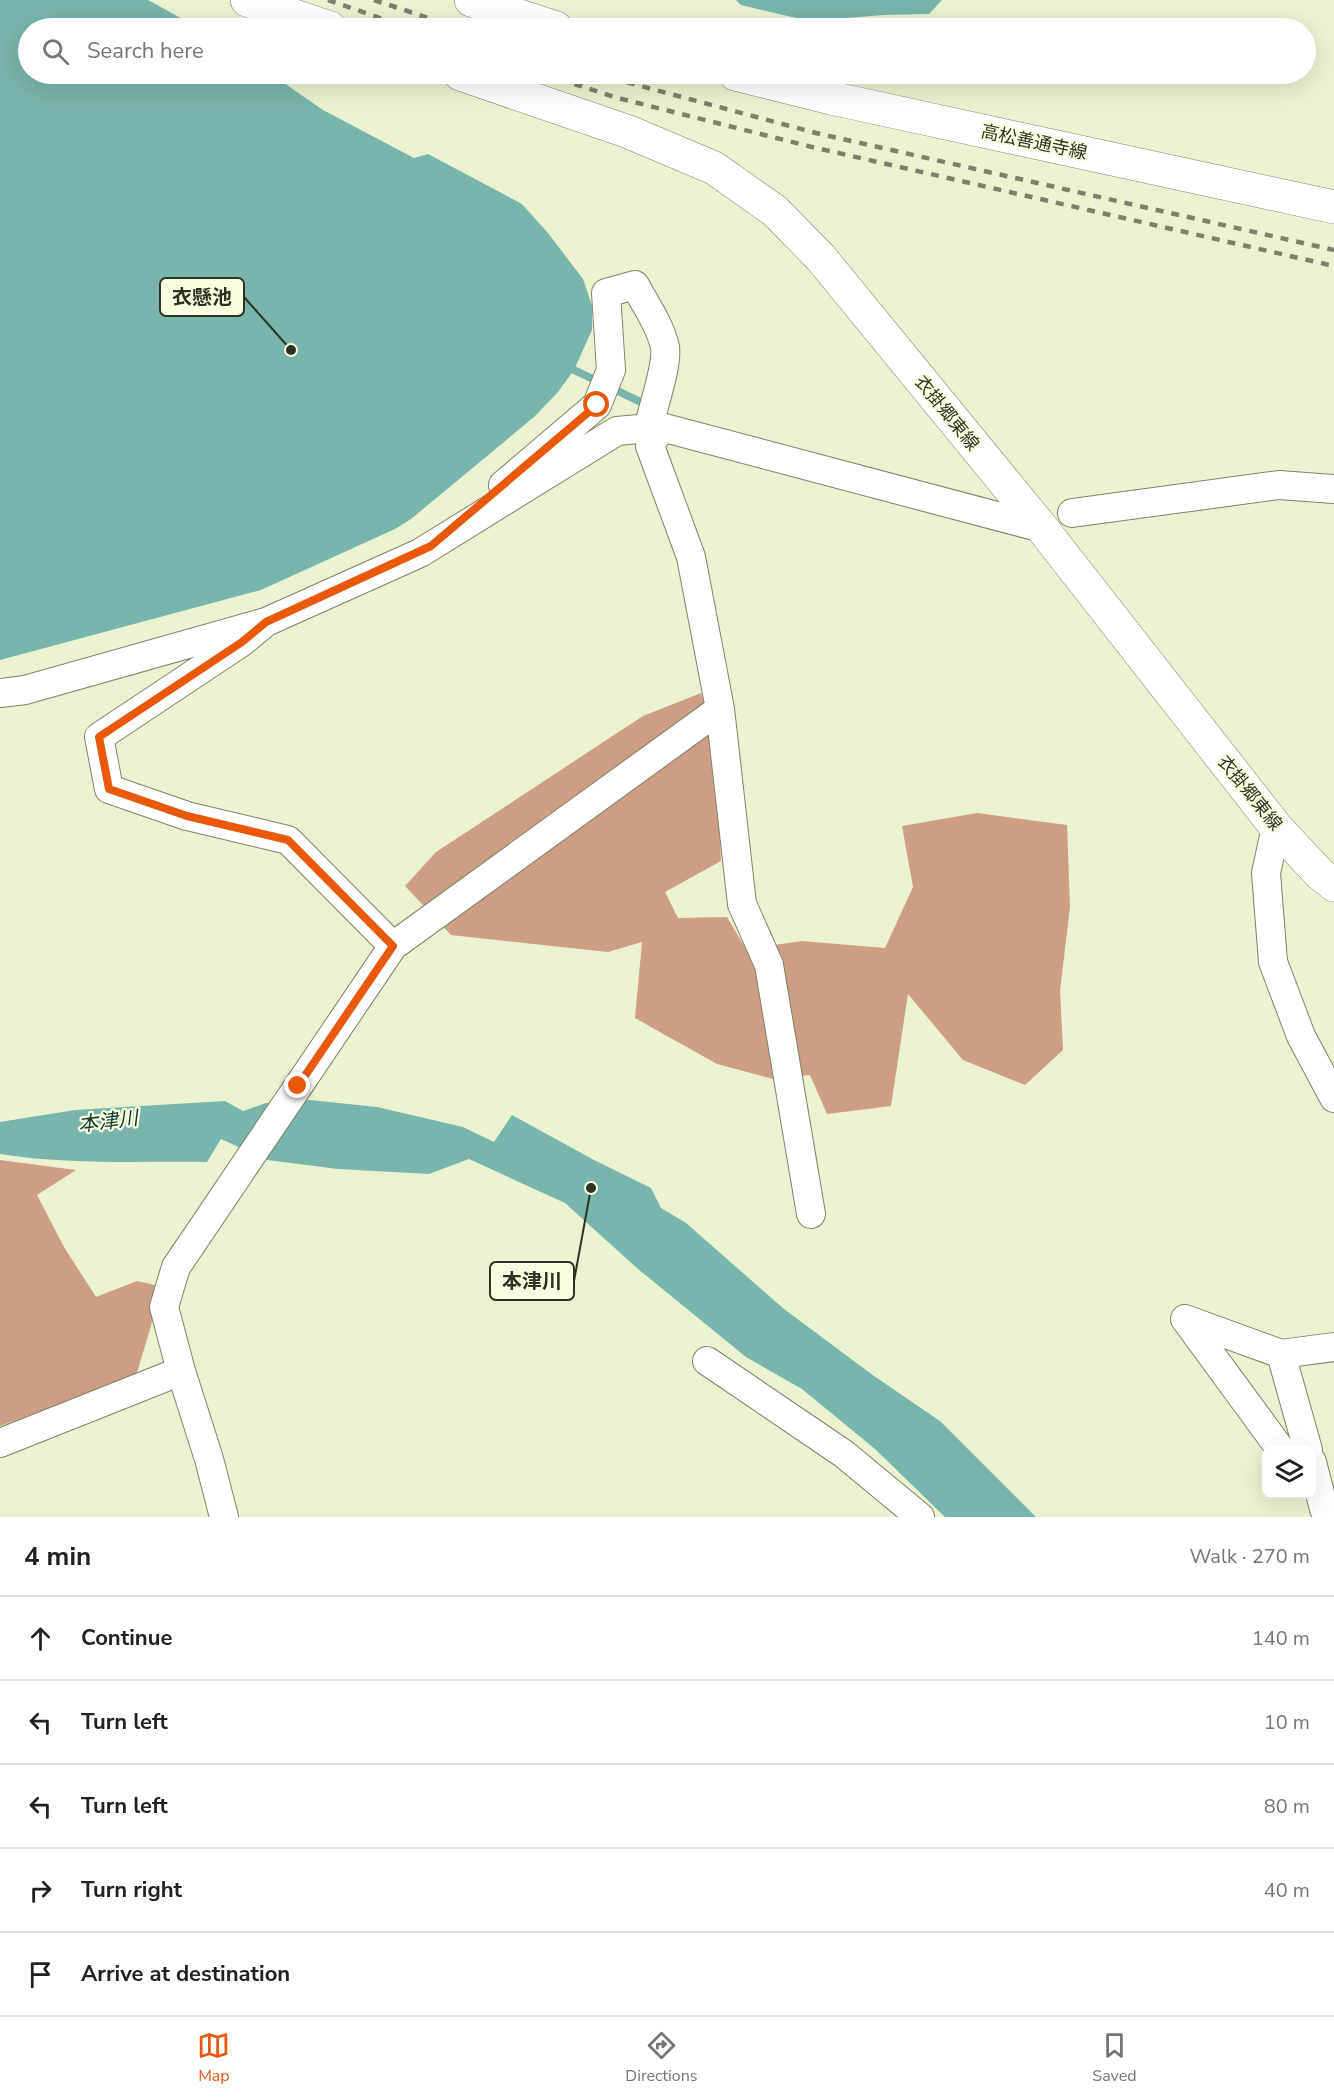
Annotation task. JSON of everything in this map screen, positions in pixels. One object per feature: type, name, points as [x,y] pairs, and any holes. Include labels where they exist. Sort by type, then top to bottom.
[{"type":"main road","points":[[247,0],[300,18]]},
{"type":"main road","points":[[471,0],[526,18]]},
{"type":"main road","name":"衣掛郷東線","points":[[489,84],[629,132],[714,168],[775,211],[821,258],[1042,528],[1276,826],[1320,874],[1334,885]]},
{"type":"main road","name":"高松善通寺線","points":[[775,84],[1334,207]]},
{"type":"street","points":[[431,546],[597,405],[611,370],[606,293],[635,285],[654,320],[665,348],[650,446],[691,557],[720,709],[742,904],[769,965],[811,1214]]},
{"type":"street","points":[[0,693],[25,690],[266,622],[431,546],[617,431],[654,428],[1042,528]]},
{"type":"street","points":[[1072,513],[1279,485],[1334,489]]},
{"type":"street","points":[[266,622],[242,642],[99,737],[109,789],[187,816],[288,840],[393,946]]},
{"type":"street","points":[[224,1517],[164,1308],[176,1267],[393,946],[720,709]]},
{"type":"street","points":[[1276,826],[1266,873],[1273,962],[1301,1036],[1334,1098]]},
{"type":"street","points":[[1278,1445],[1185,1319],[1281,1354],[1334,1347]]},
{"type":"street","points":[[1281,1354],[1307,1445]]},
{"type":"street","points":[[707,1361],[844,1454],[920,1517]]},
{"type":"street","points":[[0,1443],[181,1371]]},
{"type":"street","points":[[1316,1484],[1321,1506]]},
{"type":"shaded area","points":[[701,693],[715,738],[721,861],[665,892],[678,918],[727,917],[746,949],[802,941],[885,948],[913,887],[902,826],[977,813],[1067,825],[1070,907],[1060,991],[1063,1050],[1025,1085],[963,1060],[908,994],[891,1106],[827,1114],[810,1075],[773,1079],[717,1064],[635,1018],[642,942],[608,952],[451,935],[405,886],[436,852],[643,716]]},
{"type":"shaded area","points":[[0,1160],[76,1170],[37,1195],[64,1247],[96,1297],[137,1281],[159,1286],[151,1326],[136,1376],[0,1426]]},
{"type":"water","points":[[0,0],[148,0],[181,18],[18,18],[18,84],[285,84],[323,110],[414,158],[428,154],[522,204],[548,233],[583,279],[592,306],[592,330],[574,370],[558,392],[534,417],[411,519],[395,529],[261,590],[0,660]]},
{"type":"water","points":[[736,0],[942,0],[929,14],[846,18],[796,18],[741,5]]},
{"type":"water","points":[[310,1100],[377,1107],[463,1127],[494,1142],[512,1115],[651,1188],[661,1208],[686,1223],[784,1309],[874,1376],[940,1421],[1036,1517],[945,1517],[875,1449],[802,1389],[746,1357],[638,1269],[565,1203],[469,1159],[429,1174],[338,1169],[267,1160],[221,1139],[207,1162],[51,1160],[0,1154],[0,1122],[75,1110],[225,1101],[243,1111],[266,1103]]},
{"type":"waterway","points":[[574,370],[649,406]]},
{"type":"railway","points":[[328,0],[380,18]]},
{"type":"railway","points":[[374,0],[429,18]]},
{"type":"railway","points":[[574,84],[614,97],[812,147],[1334,266]]},
{"type":"railway","points":[[633,84],[816,133],[1334,250]]},
{"type":"place","name":"衣懸池","points":[[291,350]]},
{"type":"place","name":"本津川","points":[[591,1188]]},
{"type":"route","points":[[298,1086],[393,946],[288,840],[187,816],[109,789],[99,737],[242,642],[266,622],[431,546],[597,405]]}]
